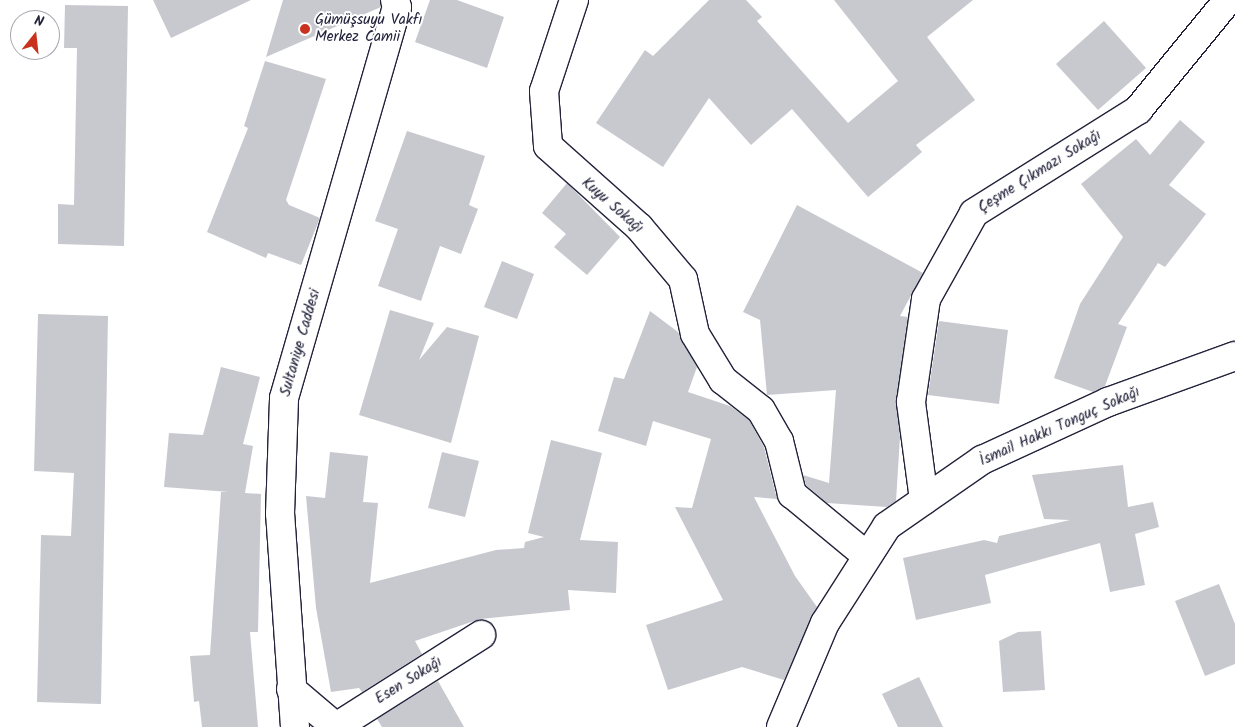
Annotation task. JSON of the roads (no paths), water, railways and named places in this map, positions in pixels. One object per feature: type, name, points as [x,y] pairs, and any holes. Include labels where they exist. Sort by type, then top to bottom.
[{"type":"street","name":"Sultaniye Caddesi","points":[[295,727],[280,514],[284,398],[397,7],[395,0]]},
{"type":"street","name":"Kuyu Sokağı","points":[[574,0],[544,91],[548,146],[639,227],[683,280],[695,334],[723,380],[761,410],[779,441],[792,494],[867,556]]},
{"type":"street","name":"Çeşme Çıkmazı Sokağı","points":[[924,500],[911,402],[926,300],[974,213],[1138,110],[1228,0]]},
{"type":"street","name":"İsmail Hakkı Tonguç Sokağı","points":[[781,727],[825,623],[887,526],[982,460],[1108,402],[1235,356]]},
{"type":"street","name":"Esen Sokağı","points":[[336,727],[481,635]]},
{"type":"street","points":[[291,689],[336,727]]},
{"type":"place","name":"Gümüşsuyu Vakfı Merkez Camii","points":[[305,29]]}]
